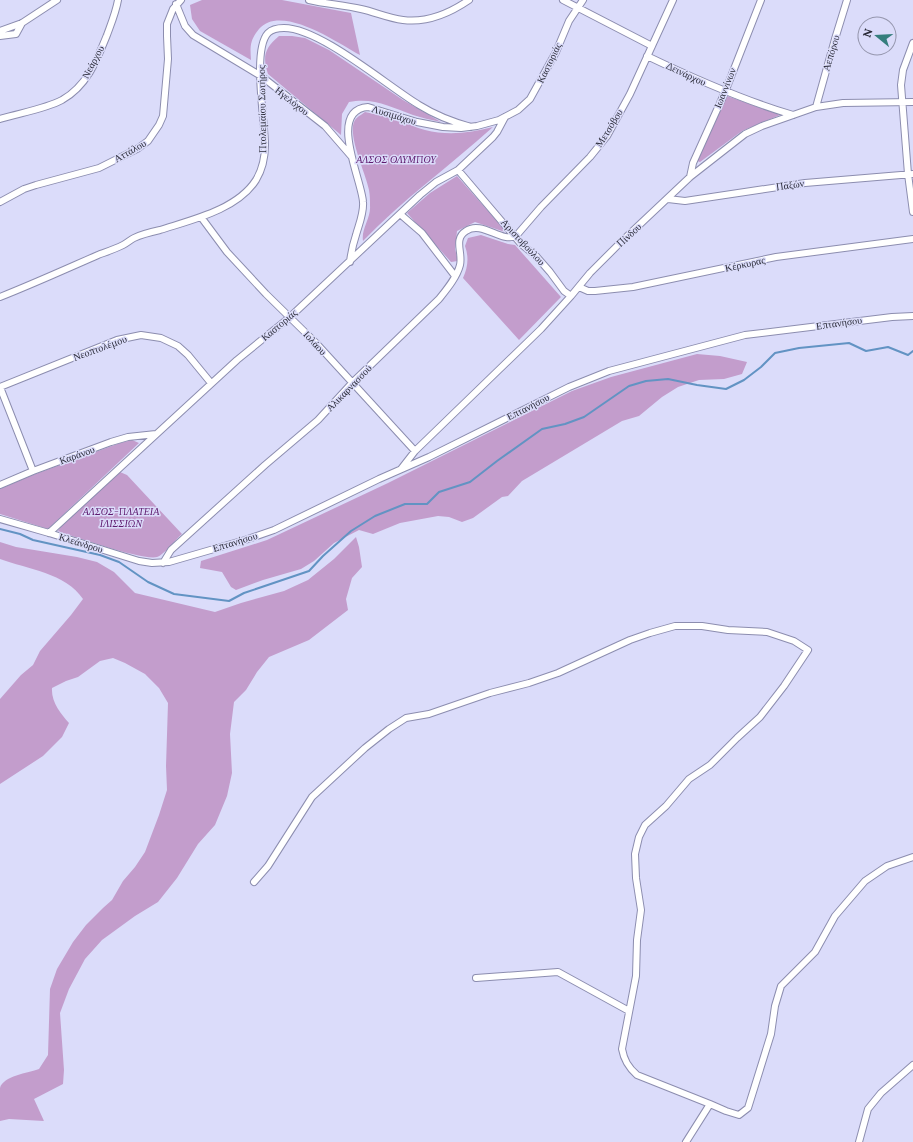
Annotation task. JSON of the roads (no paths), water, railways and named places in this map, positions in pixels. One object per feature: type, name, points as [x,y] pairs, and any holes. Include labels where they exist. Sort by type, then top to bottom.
[{"type":"street","points":[[0,31],[22,23],[57,0]]},
{"type":"street","name":"Νεάρχου","points":[[0,119],[57,102],[77,89],[87,77],[96,61],[118,0]]},
{"type":"street","points":[[309,0],[363,10],[396,19],[412,20],[425,19],[452,11],[469,0]]},
{"type":"street","points":[[562,0],[652,46]]},
{"type":"street","name":"Καστοριάς","points":[[471,127],[485,125],[505,117],[525,105],[534,93],[556,52],[567,24],[583,0]]},
{"type":"street","name":"Μετσόβου","points":[[516,236],[590,157],[607,136],[630,94],[673,0]]},
{"type":"street","name":"Ιωαννίνων","points":[[690,177],[693,163],[725,92],[761,0]]},
{"type":"street","name":"Αεπόρου","points":[[816,107],[847,0]]},
{"type":"street","name":"Ηγελόχου","points":[[178,2],[185,26],[193,35],[261,76],[325,126],[352,158]]},
{"type":"street","name":"Αττάλου","points":[[0,202],[24,189],[99,168],[137,149],[148,141],[159,126],[162,116],[168,59],[167,30],[171,12],[178,2]]},
{"type":"street","points":[[0,36],[16,34],[22,23]]},
{"type":"street","name":"Πτολεμαίου Σωτήρος","points":[[0,297],[58,274],[123,245],[134,237],[201,217],[230,204],[247,191],[257,178],[263,158],[265,144],[261,96],[261,49],[269,32],[276,29],[284,28],[294,30],[317,39],[335,49],[420,105],[451,120],[471,127]]},
{"type":"street","points":[[913,43],[900,85],[913,212]]},
{"type":"street","name":"Δεινάρχου","points":[[647,56],[725,92],[793,115]]},
{"type":"street","name":"Πίνδου","points":[[400,470],[415,452],[541,329],[599,263],[690,177],[750,132],[816,107],[843,103],[913,102]]},
{"type":"street","name":"Λυσιμάχου","points":[[350,262],[362,216],[363,202],[348,135],[349,121],[353,112],[359,108],[368,106],[417,122],[435,126],[454,128],[471,127]]},
{"type":"street","name":"Καστοριάς","points":[[49,533],[211,383],[290,317],[429,187],[458,170],[493,137],[505,117]]},
{"type":"street","name":"Αριστοβούλου","points":[[458,170],[516,236],[521,244],[536,256],[564,291],[571,296]]},
{"type":"street","name":"Παξών","points":[[668,199],[685,201],[805,183],[910,174]]},
{"type":"street","points":[[400,214],[422,233],[456,276]]},
{"type":"street","name":"Ιολάου","points":[[201,217],[227,252],[266,294],[290,317],[415,452]]},
{"type":"street","name":"Αλικαρνασσού","points":[[163,563],[171,550],[265,465],[318,420],[352,383],[436,302],[456,276],[461,262],[459,241],[464,232],[475,228],[490,231],[508,238],[516,236]]},
{"type":"street","name":"Κέρκυρας","points":[[579,287],[588,291],[633,288],[776,257],[913,239]]},
{"type":"street","name":"Επτανήσου","points":[[163,563],[245,540],[274,530],[379,479],[429,457],[574,384],[595,375],[745,335],[892,317],[913,316]]},
{"type":"street","name":"Νεοπτολέμου","points":[[0,387],[117,340],[141,335],[162,338],[178,346],[188,355],[211,383]]},
{"type":"street","points":[[0,387],[33,470]]},
{"type":"street","name":"Καράνου","points":[[0,485],[33,470],[128,437],[156,434]]},
{"type":"street","name":"Κλεάνδρου","points":[[0,519],[139,561],[163,563]]},
{"type":"street","points":[[254,882],[268,866],[312,797],[365,748],[406,718],[429,714],[490,693],[529,683],[558,673],[650,632],[674,626],[702,626],[728,630],[768,632],[794,641],[808,650],[760,717],[710,765],[689,779],[666,806],[645,825],[639,837],[636,854],[636,872],[641,910],[637,940],[636,976],[622,1049],[624,1058],[628,1066],[637,1075],[739,1115],[748,1108],[769,1041],[775,1006],[781,986],[815,952],[835,916],[866,881],[887,866],[913,856]]},
{"type":"street","points":[[476,978],[558,972],[629,1011]]},
{"type":"street","points":[[859,1142],[868,1109],[881,1092],[913,1065]]},
{"type":"street","points":[[686,1142],[710,1104]]},
{"type":"waterway","points":[[0,529],[20,534],[33,540],[100,555],[119,562],[148,582],[174,594],[229,601],[244,593],[309,571],[323,556],[351,531],[375,516],[405,504],[427,504],[439,492],[470,482],[542,429],[565,424],[584,417],[629,386],[646,381],[668,379],[726,389],[744,380],[761,367],[775,353],[799,348],[849,343],[866,351],[888,347],[908,355],[913,351]]},
{"type":"park label","name":"ΑΛΣΟΣ ΟΛΥΜΠΟΥ","points":[[396,159]]},
{"type":"park label","name":"ΑΛΣΟΣ-ΠΛΑΤΕΙΑ ΙΛΙΣΣΙΩΝ","points":[[121,516]]}]
